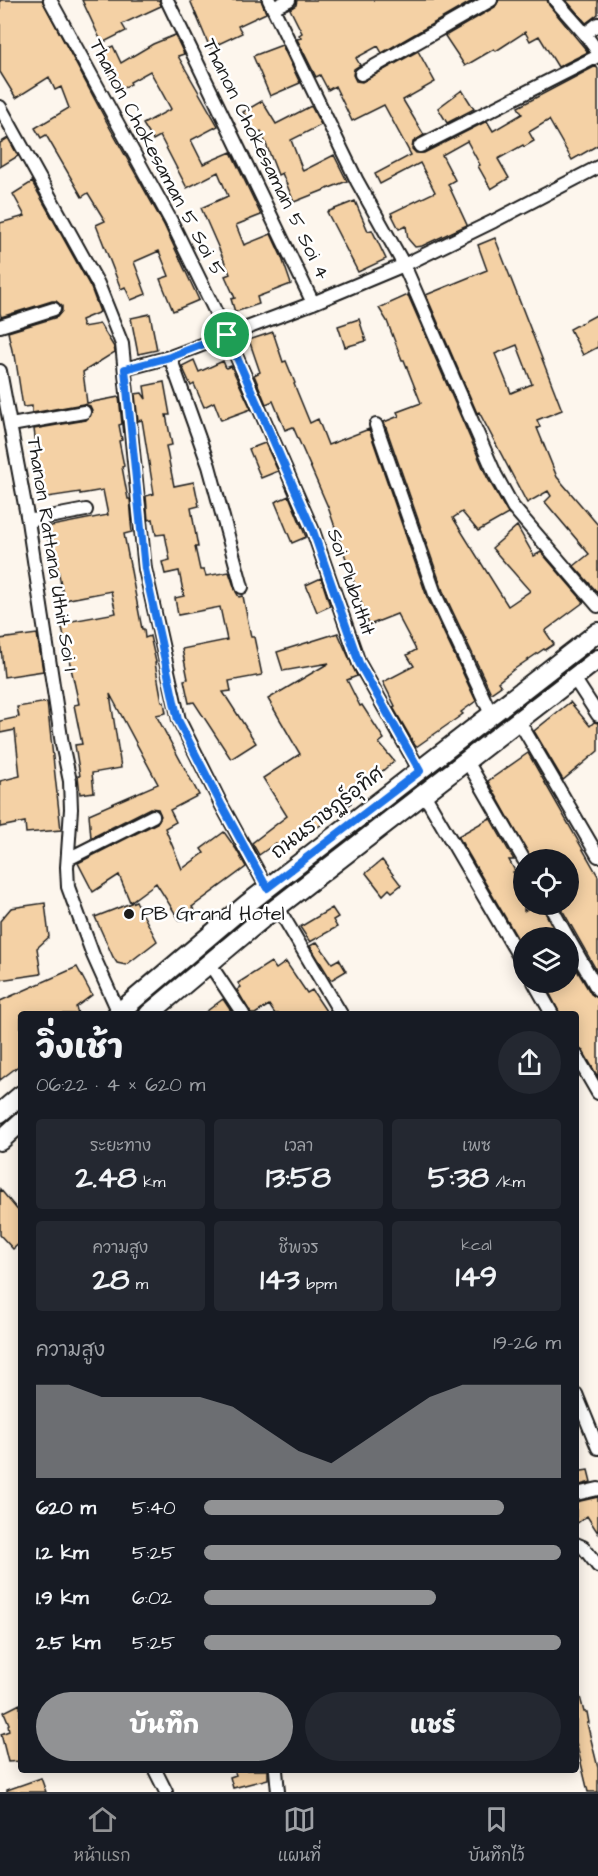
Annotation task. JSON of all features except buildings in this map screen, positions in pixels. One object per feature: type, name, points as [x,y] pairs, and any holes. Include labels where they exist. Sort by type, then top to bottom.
[{"type":"street","name":"Thanon Chokesaman 5 Soi 5","points":[[50,0],[171,221],[227,335]]},
{"type":"street","name":"Thanon Chokesaman 5 Soi 4","points":[[167,0],[313,303]]},
{"type":"street","points":[[290,0],[271,4],[357,181],[404,265],[495,474],[513,507],[598,606]]},
{"type":"street","points":[[361,74],[491,0]]},
{"type":"street","points":[[420,146],[598,54],[585,34],[555,0]]},
{"type":"street","points":[[585,34],[598,24]]},
{"type":"street","points":[[0,107],[98,284],[122,344],[145,569],[178,720],[267,888]]},
{"type":"street","points":[[125,369],[170,357],[313,303],[404,265],[494,222],[598,167]]},
{"type":"street","points":[[0,326],[54,309]]},
{"type":"street","name":"Soi Plubuthit","points":[[227,335],[313,531],[359,663],[420,771]]},
{"type":"street","points":[[170,357],[209,466],[242,586]]},
{"type":"street","name":"Thanon Rattana Uthit Soi 1","points":[[0,371],[28,521],[62,744],[70,781],[68,887],[93,955],[117,1011]]},
{"type":"street","points":[[11,425],[84,412]]},
{"type":"street","points":[[376,424],[435,594],[491,714]]},
{"type":"street","points":[[28,521],[86,510]]},
{"type":"street","name":"ถนนราษฏร์อุทิศ","points":[[120,1011],[267,888],[598,632]]},
{"type":"street","points":[[153,1011],[262,919],[598,659]]},
{"type":"street","points":[[574,678],[598,715]]},
{"type":"street","points":[[519,721],[598,856]]},
{"type":"street","points":[[467,761],[518,849]]},
{"type":"street","points":[[424,794],[513,946]]},
{"type":"street","points":[[68,859],[153,816]]},
{"type":"street","points":[[346,828],[360,844]]},
{"type":"street","points":[[278,908],[339,1011]]},
{"type":"street","points":[[579,957],[598,990]]},
{"type":"street","points":[[209,963],[241,1011]]},
{"type":"street","points":[[540,993],[550,1011]]},
{"type":"street","points":[[579,1060],[598,1093]]},
{"type":"street","points":[[0,1113],[18,1098]]},
{"type":"street","points":[[0,1141],[18,1125]]},
{"type":"street","points":[[579,1401],[598,1448]]},
{"type":"street","points":[[579,1493],[598,1489]]},
{"type":"street","points":[[579,1545],[598,1566]]},
{"type":"street","points":[[156,1773],[166,1792]]},
{"type":"street","points":[[276,1773],[278,1792]]},
{"type":"place","name":"PB Grand Hotel","points":[[129,914]]},
{"type":"route","points":[[227,335],[313,531],[359,663],[420,771],[267,888],[178,720],[145,569],[125,369],[170,357],[227,335]]}]
